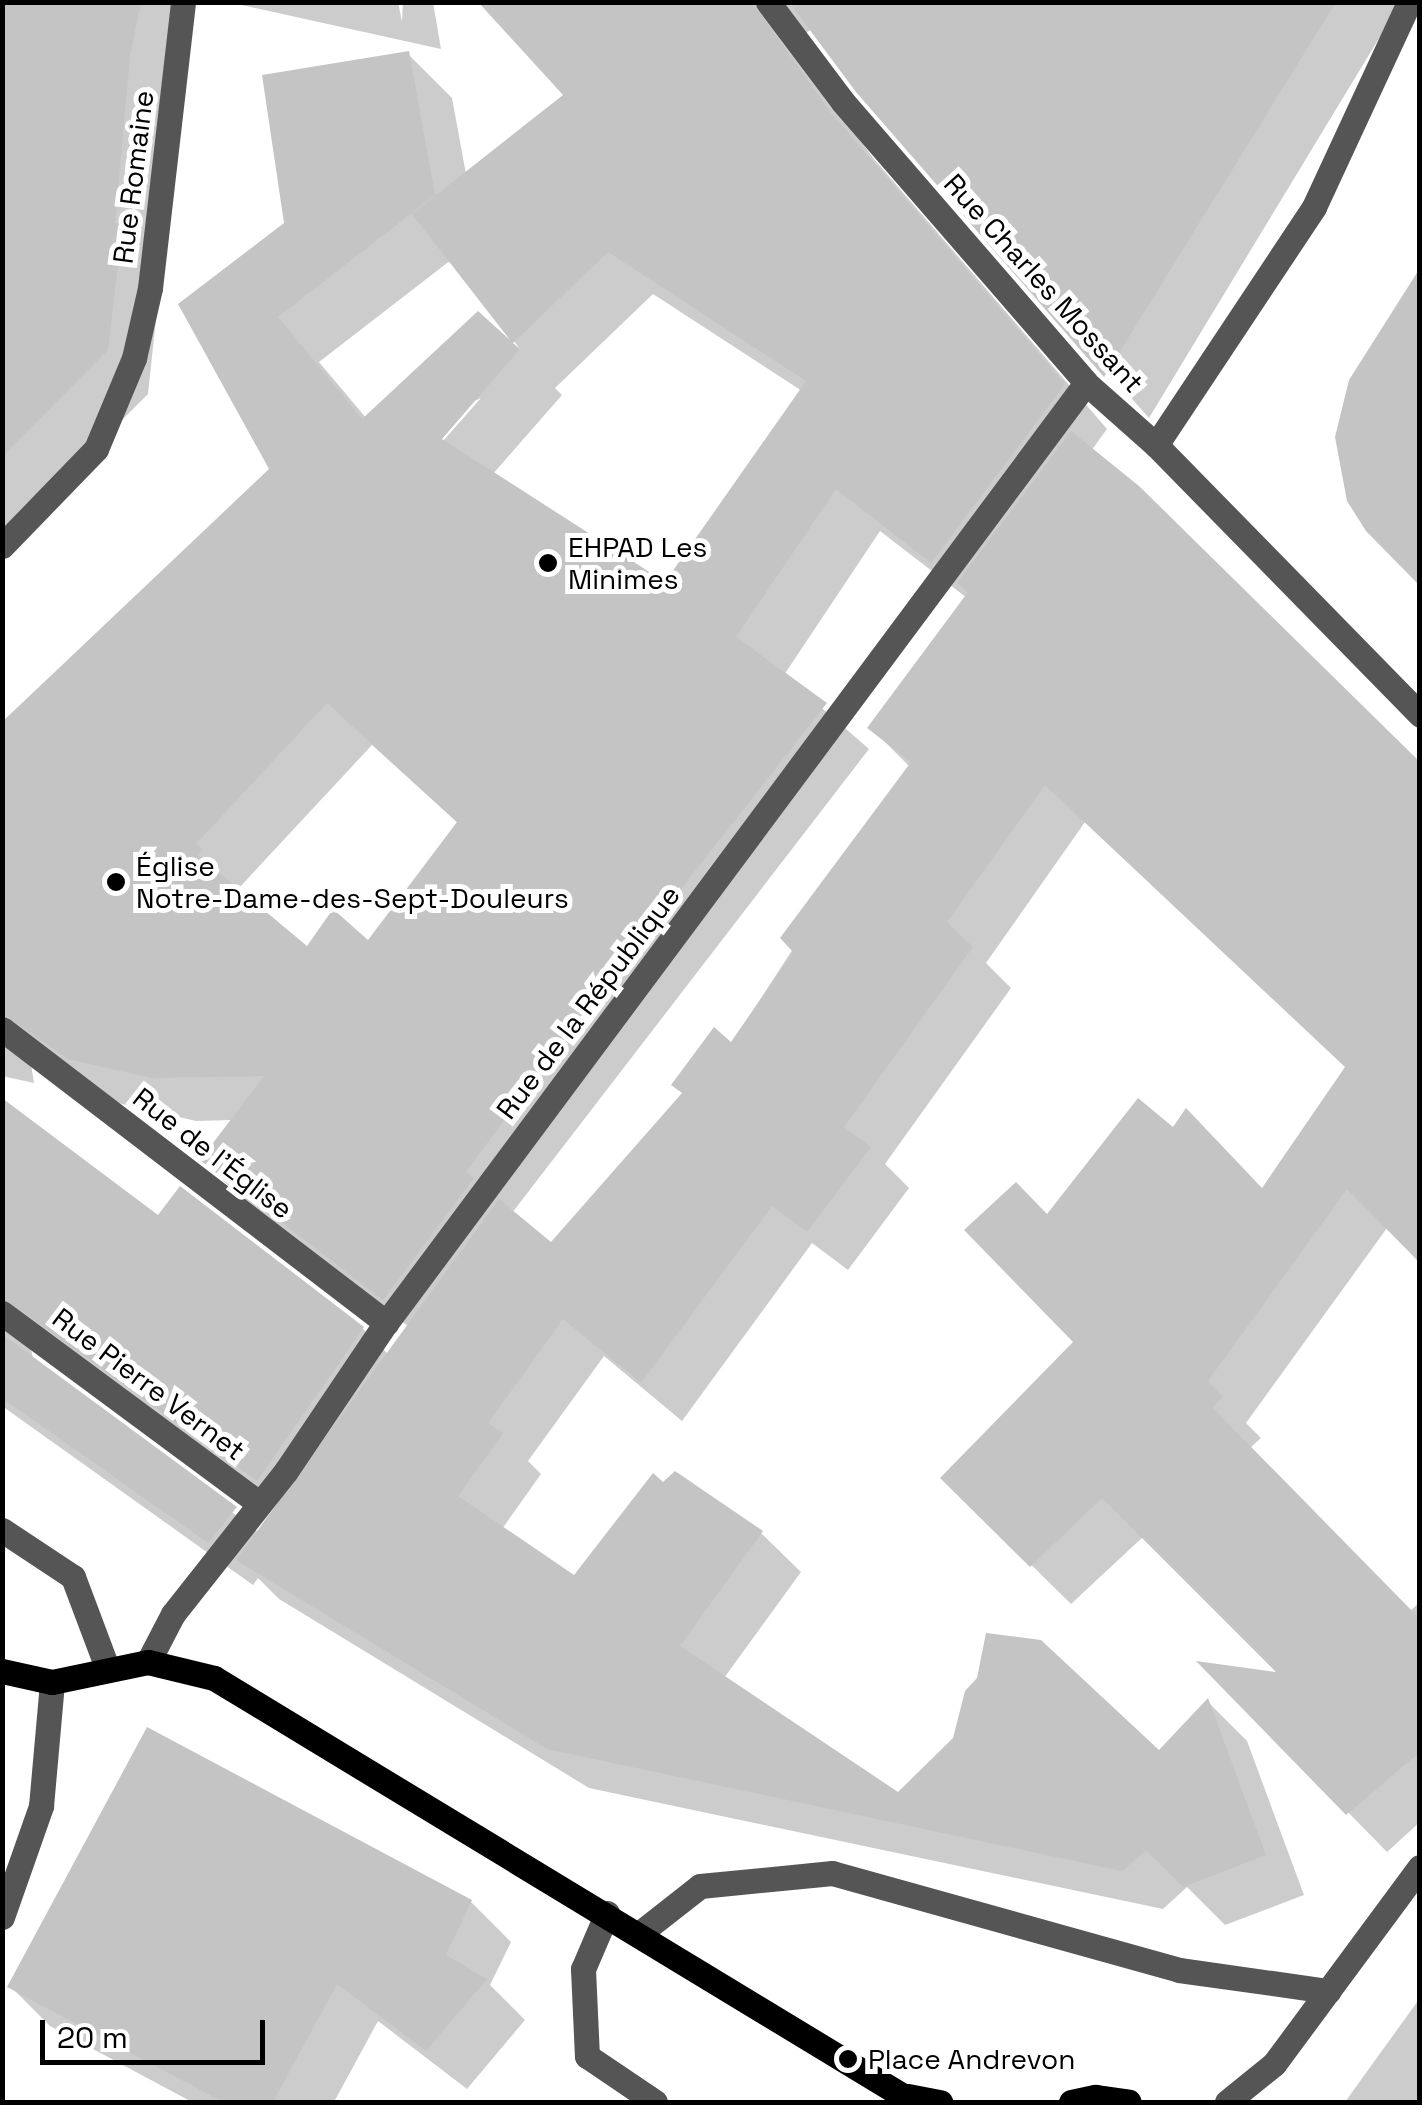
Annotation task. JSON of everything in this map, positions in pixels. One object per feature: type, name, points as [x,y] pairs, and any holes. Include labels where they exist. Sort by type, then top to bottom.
[{"type":"main road","points":[[2,1671],[52,1682],[148,1662],[214,1678],[911,2099],[940,2102]]},
{"type":"main road","points":[[1071,2102],[1095,2097],[1129,2102]]},
{"type":"street","name":"Rue Romaine","points":[[2,546],[96,449],[134,358],[150,288],[183,2]]},
{"type":"street","name":"Rue Charles Mossant","points":[[768,2],[843,102],[1086,383],[1156,445],[1420,715]]},
{"type":"street","points":[[1156,445],[1314,207],[1409,2]]},
{"type":"street","name":"Rue de la République","points":[[148,1662],[172,1614],[259,1503],[386,1323],[1086,383]]},
{"type":"street","name":"Rue de l'Église","points":[[2,1029],[386,1323]]},
{"type":"street","name":"Rue Pierre Vernet","points":[[2,1313],[259,1503]]},
{"type":"street","points":[[2,1530],[74,1578],[108,1670]]},
{"type":"street","points":[[2,1916],[18,1884],[51,1750],[52,1682]]},
{"type":"street","points":[[1227,2102],[1274,2064],[1420,1867]]},
{"type":"street","points":[[640,1933],[700,1886],[832,1873],[1179,1970],[1329,1991]]},
{"type":"street","points":[[607,1913],[583,1969],[587,2056],[656,2102]]},
{"type":"building","points":[[2,2],[141,2],[130,56],[115,223],[123,223],[108,350],[2,457]]},
{"type":"building","points":[[478,2],[752,2],[831,113],[1065,384],[931,563],[836,489],[736,637],[827,703],[570,1030],[466,1172],[474,1178],[383,1300],[200,1160],[264,1076],[151,1078],[68,1059],[2,1013],[2,722],[269,469],[178,304],[284,223],[262,75],[409,51],[435,195],[278,317],[362,419],[478,311],[510,340],[412,214],[563,95]],"holes":[[[608,252],[806,381],[665,582],[442,439],[520,349],[513,343]],[[327,703],[457,822],[368,940],[333,909],[307,946],[198,855],[203,849],[196,844]]]},
{"type":"building","points":[[789,2],[1336,2],[1104,377],[856,92]]},
{"type":"building","points":[[1420,268],[1420,586],[1366,531],[1347,501],[1335,437],[1349,380]]},
{"type":"building","points":[[1071,431],[1139,486],[1420,762],[1420,1263],[1347,1189],[1208,1381],[1223,1397],[1212,1407],[1420,1619],[1420,1752],[1346,1815],[1196,1661],[1276,1672],[1102,1498],[1030,1567],[940,1478],[1073,1342],[964,1230],[1016,1182],[1047,1214],[1138,1098],[1173,1127],[1186,1108],[1262,1188],[1345,1067],[1045,785],[947,922],[973,947],[844,1127],[871,1147],[807,1232],[772,1206],[641,1383],[563,1319],[488,1423],[503,1433],[458,1496],[574,1575],[653,1473],[663,1482],[675,1471],[763,1531],[680,1646],[898,1792],[953,1738],[965,1691],[977,1678],[986,1633],[1041,1640],[1159,1750],[1208,1698],[1266,1855],[1183,1887],[1146,1850],[1122,1871],[547,1749],[236,1560],[499,1199],[551,1242],[682,1093],[671,1085],[714,1027],[731,1042],[793,952],[780,938],[911,762],[867,728],[968,592],[957,583]]},
{"type":"building","points":[[2,1098],[158,1215],[180,1186],[364,1327],[257,1481],[2,1297]]},
{"type":"building","points":[[2,1334],[237,1507],[208,1543],[2,1398]]},
{"type":"building","points":[[147,1727],[472,1900],[446,1955],[487,1979],[426,2051],[337,1984],[273,2102],[223,2102],[7,1987]]},
{"type":"place","name":"EHPAD Les Minimes","points":[[548,563]]},
{"type":"place","name":"Église Notre-Dame-des-Sept-Douleurs","points":[[116,882]]},
{"type":"place","name":"Place Andrevon","points":[[848,2059]]}]
